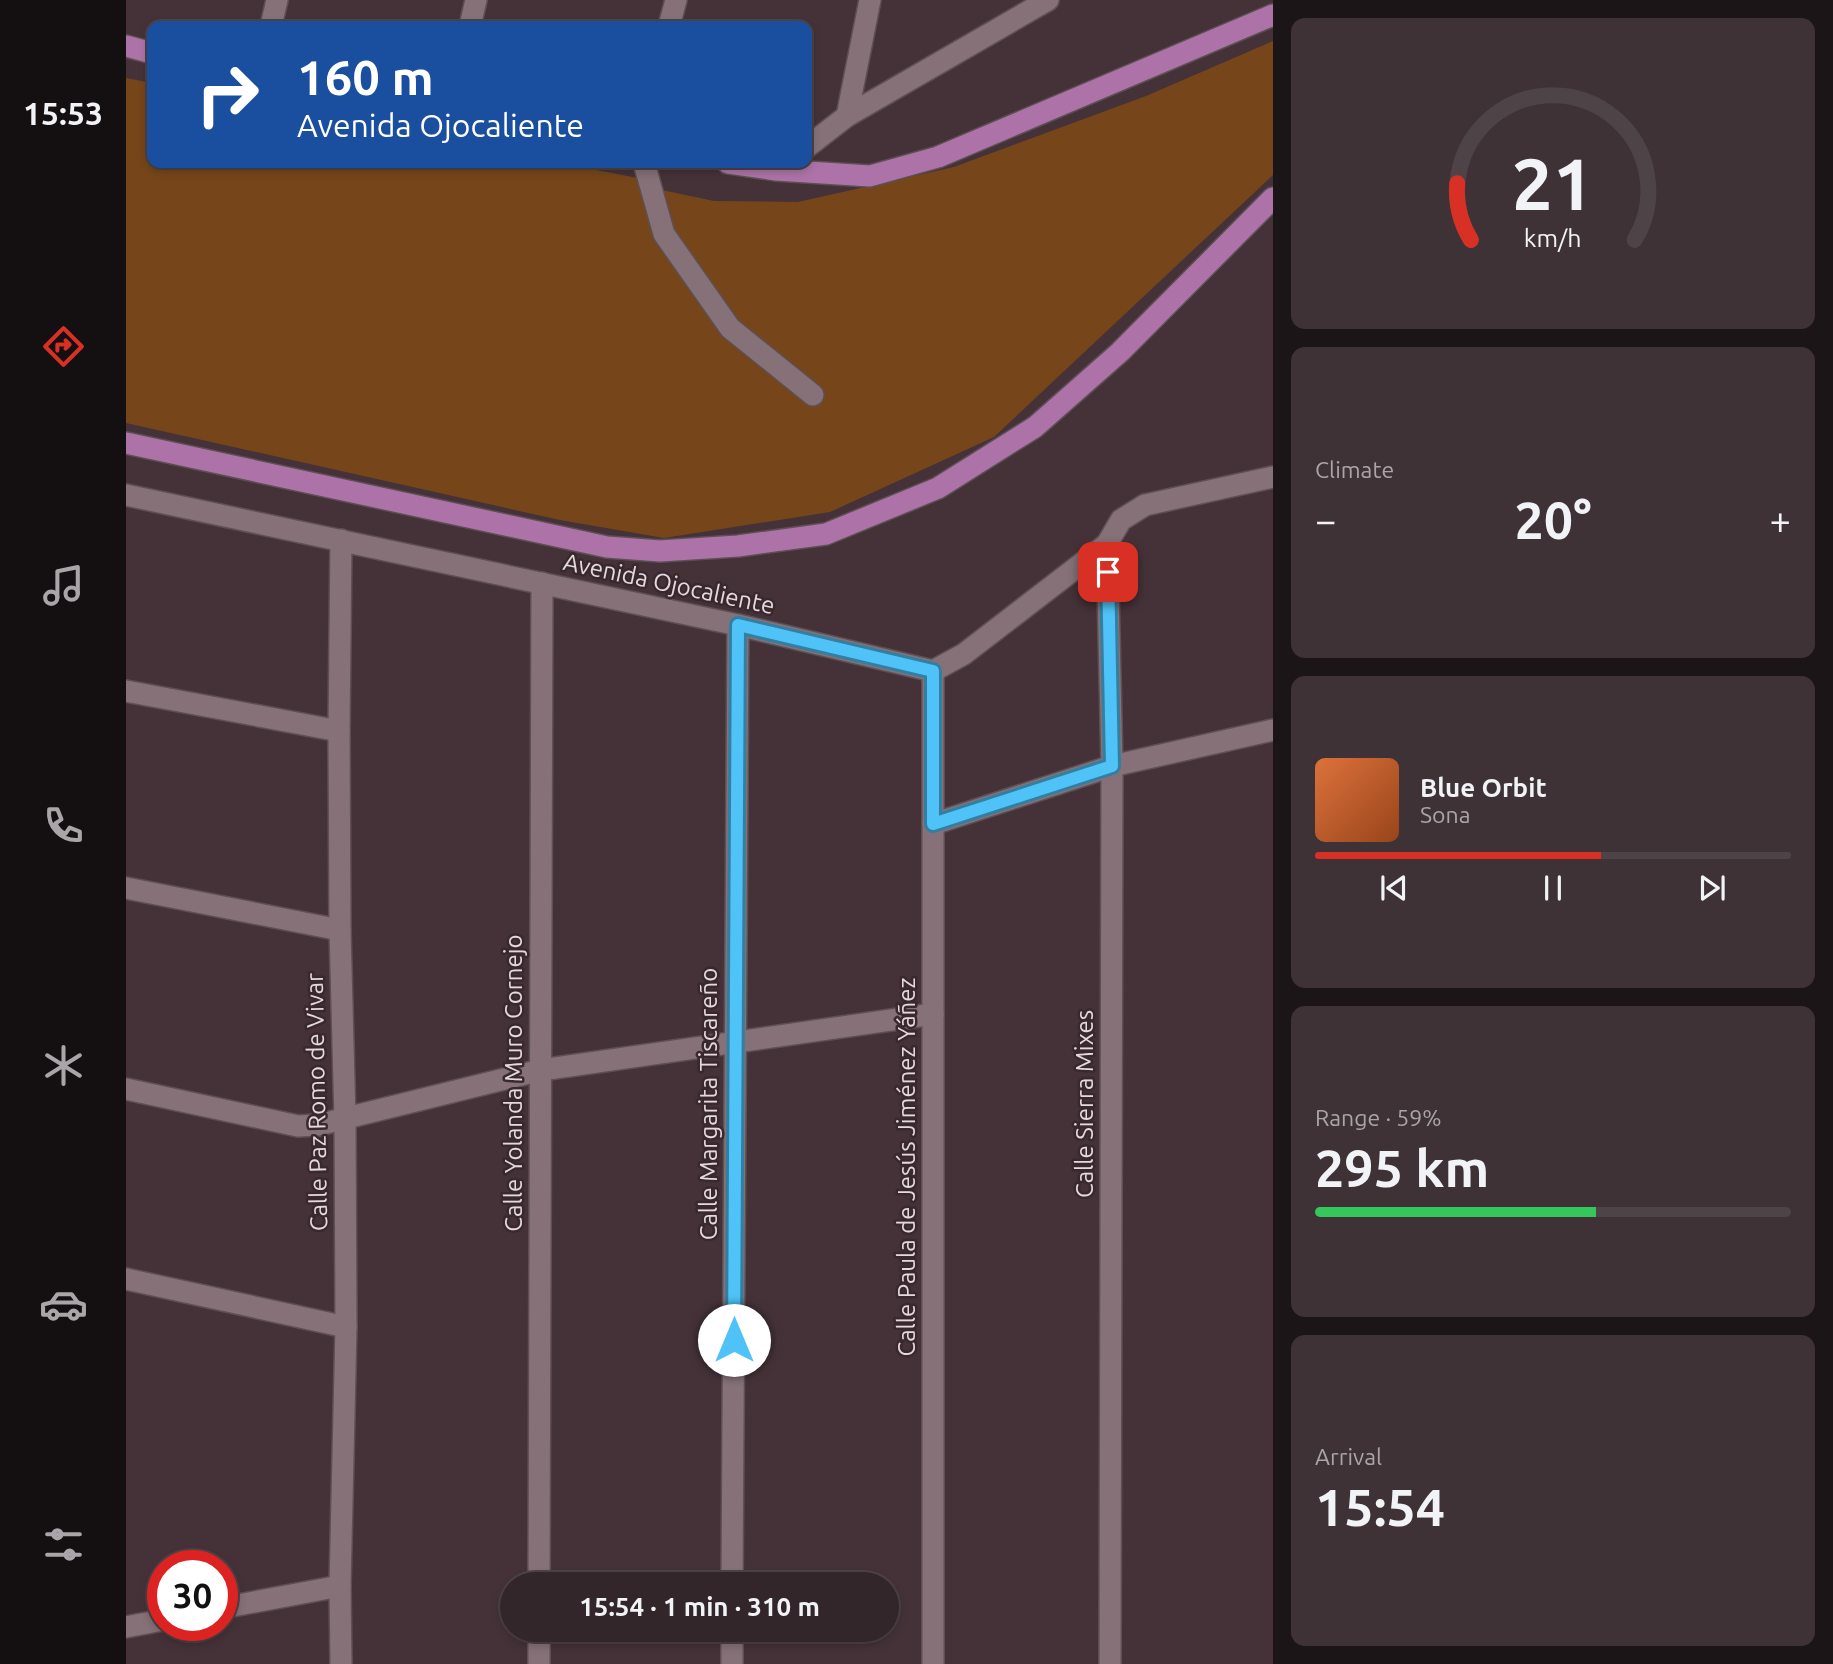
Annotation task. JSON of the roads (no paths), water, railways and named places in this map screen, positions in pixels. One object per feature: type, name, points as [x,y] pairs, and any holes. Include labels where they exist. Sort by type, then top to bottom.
[{"type":"main road","points":[[799,168],[870,176],[939,157],[1273,15]]},
{"type":"main road","points":[[126,46],[147,52]]},
{"type":"main road","name":"Avenida Ojocaliente","points":[[126,443],[607,547],[660,551],[738,547],[826,534],[938,488],[1035,427],[1120,352],[1273,198]]},
{"type":"street","points":[[272,21],[277,0]]},
{"type":"street","points":[[471,21],[476,0]]},
{"type":"street","points":[[670,21],[676,0]]},
{"type":"street","points":[[847,116],[870,0]]},
{"type":"street","points":[[812,142],[847,116],[1048,0]]},
{"type":"street","points":[[644,168],[664,234],[730,328],[813,395]]},
{"type":"street","points":[[933,671],[964,654],[1107,544],[1121,520],[1145,505],[1273,477]]},
{"type":"street","name":"Avenida Ojocaliente","points":[[126,495],[738,625],[933,671]]},
{"type":"street","name":"Calle Paz Romo de Vivar","points":[[341,540],[340,930],[345,1119],[346,1327],[340,1586],[341,1664]]},
{"type":"street","name":"Calle Sierra Mixes","points":[[1107,544],[1112,766],[1110,1664]]},
{"type":"street","name":"Calle Yolanda Muro Cornejo","points":[[539,1572],[542,583]]},
{"type":"street","name":"Calle Margarita Tiscareño","points":[[732,1572],[738,625]]},
{"type":"street","name":"Calle Paula de Jesús Jiménez Yáñez","points":[[933,671],[933,1664]]},
{"type":"street","points":[[126,691],[339,732]]},
{"type":"street","points":[[933,824],[1112,766],[1273,730]]},
{"type":"street","points":[[126,888],[340,930]]},
{"type":"street","points":[[126,1089],[298,1126],[318,1125],[541,1070],[933,1014]]},
{"type":"street","points":[[126,1279],[346,1327]]},
{"type":"street","points":[[238,1605],[340,1586]]},
{"type":"street","points":[[126,1627],[147,1623]]},
{"type":"street","points":[[538,1664],[539,1642]]},
{"type":"street","points":[[732,1642],[732,1664]]}]
